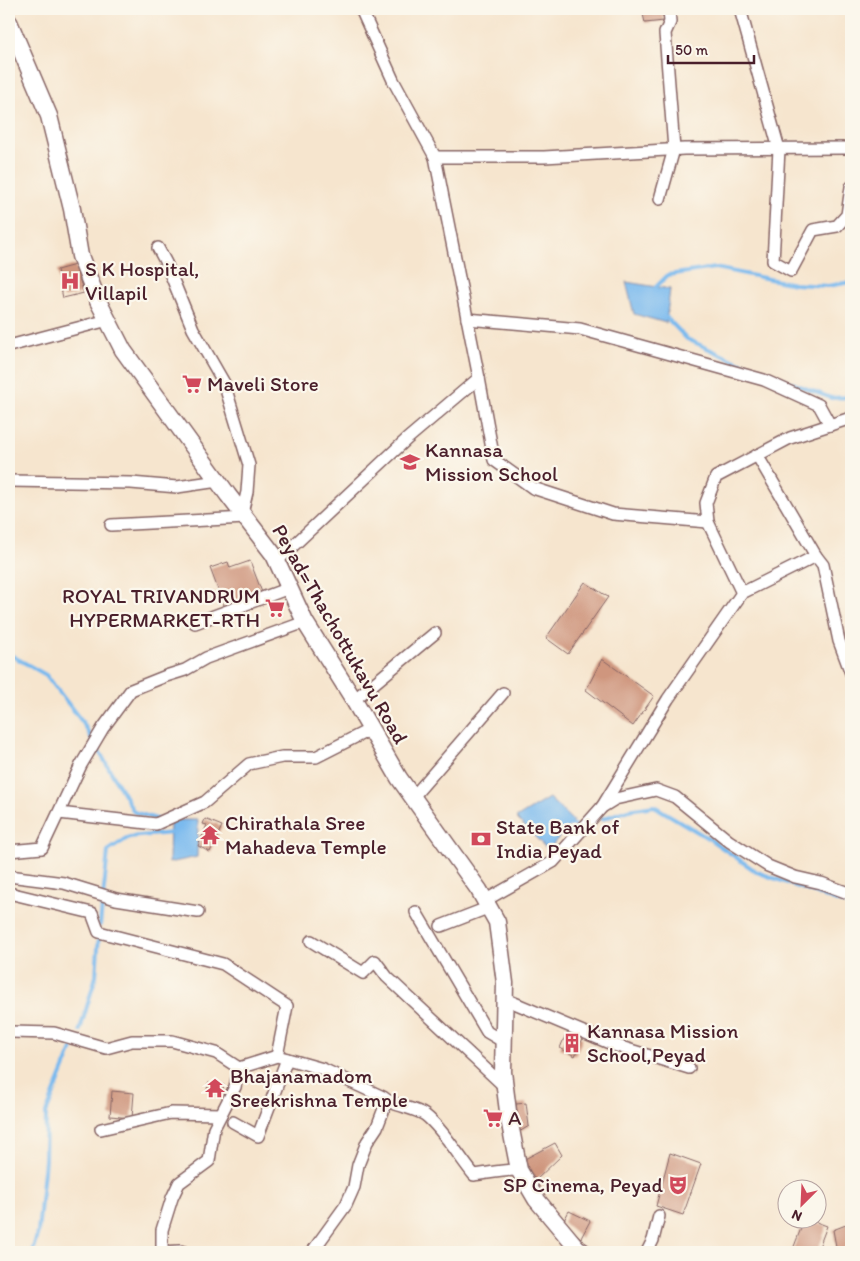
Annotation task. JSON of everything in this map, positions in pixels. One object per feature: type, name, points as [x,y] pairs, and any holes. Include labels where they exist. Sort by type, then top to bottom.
[{"type":"main road","name":"Peyad=Thachottukavu Road","points":[[9,22],[49,116],[72,209],[80,256],[98,301],[123,350],[274,555],[305,622],[354,700],[399,778],[488,904],[497,922],[505,983],[503,1072],[509,1119],[519,1170],[536,1199],[576,1251]]},
{"type":"street","points":[[361,9],[393,80],[435,157],[494,460],[533,488],[613,514],[708,522]]},
{"type":"street","points":[[660,199],[674,149],[665,33],[670,22],[669,9]]},
{"type":"street","points":[[740,9],[779,148],[773,262],[792,272],[813,230],[837,226],[846,216],[851,187]]},
{"type":"street","points":[[435,157],[544,157],[674,149],[851,148]]},
{"type":"street","points":[[111,525],[244,516],[249,466],[224,383],[193,329],[158,248]]},
{"type":"street","points":[[467,319],[580,329],[764,380],[819,405],[830,425]]},
{"type":"street","points":[[9,346],[108,320]]},
{"type":"street","points":[[277,561],[407,439],[479,378]]},
{"type":"street","points":[[742,593],[708,522],[706,503],[716,477],[790,438],[851,418]]},
{"type":"street","points":[[757,456],[823,565],[839,641],[851,673]]},
{"type":"street","points":[[9,481],[131,483],[177,487],[218,480]]},
{"type":"street","points":[[441,926],[488,904],[553,862],[602,807],[668,699],[742,593],[816,556]]},
{"type":"street","points":[[196,623],[289,588]]},
{"type":"street","points":[[9,851],[42,848],[81,765],[98,735],[131,690],[185,670],[206,658],[305,622]]},
{"type":"street","points":[[354,700],[435,632]]},
{"type":"street","points":[[413,798],[503,693]]},
{"type":"street","points":[[59,813],[156,824],[205,802],[249,764],[282,757],[316,757],[370,729]]},
{"type":"street","points":[[602,807],[615,799],[627,796],[656,790],[665,792],[676,797],[729,841],[768,866],[794,877],[821,883],[851,894]]},
{"type":"street","points":[[9,876],[64,883],[110,897],[198,912]]},
{"type":"street","points":[[9,893],[92,913],[100,932],[223,964],[287,1006],[282,1058],[258,1136],[233,1122]]},
{"type":"street","points":[[416,912],[487,1032],[504,1042]]},
{"type":"street","points":[[311,941],[363,974],[374,961],[387,977],[505,1087]]},
{"type":"street","points":[[505,999],[614,1045],[689,1068]]},
{"type":"street","points":[[9,1032],[54,1033],[106,1048],[132,1041],[172,1041],[216,1053],[239,1068],[282,1058],[323,1069],[426,1116],[474,1175],[492,1174],[502,1170],[519,1170]]},
{"type":"street","points":[[184,1252],[180,1250],[162,1252],[162,1230],[179,1183],[209,1161],[214,1128],[235,1087],[239,1068]]},
{"type":"street","points":[[312,1252],[346,1205],[354,1187],[361,1157],[367,1142],[377,1128],[383,1098]]},
{"type":"street","points":[[101,1128],[171,1113],[221,1114]]},
{"type":"street","points":[[647,1252],[653,1240],[659,1216]]},
{"type":"water","points":[[626,282],[670,289],[666,323],[634,314]]},
{"type":"water","points":[[549,798],[573,821],[548,850],[516,818]]},
{"type":"water","points":[[170,820],[198,820],[197,857],[169,863]]},
{"type":"building","points":[[642,9],[662,9],[664,21],[645,23]]},
{"type":"building","name":"S K Hospital, Villapil","points":[[75,265],[84,293],[63,298],[57,270]]},
{"type":"building","points":[[250,561],[263,595],[225,608],[210,568],[228,562],[230,568]]},
{"type":"building","points":[[585,582],[608,597],[568,654],[546,638]]},
{"type":"building","points":[[602,659],[654,696],[633,726],[586,690]]},
{"type":"building","name":"Chirathala Sree Mahadeva Temple","points":[[205,819],[222,826],[210,852],[198,846],[207,825],[203,824]]},
{"type":"building","name":"Kannasa Mission School,Peyad","points":[[566,1034],[583,1038],[575,1056],[560,1048]]},
{"type":"building","name":"Bhajanamadom Sreekrishna Temple","points":[[208,1083],[224,1085],[222,1094],[207,1091]]},
{"type":"building","points":[[112,1091],[134,1093],[132,1118],[110,1116]]},
{"type":"building","points":[[526,1103],[529,1126],[519,1132],[516,1104]]},
{"type":"building","points":[[555,1143],[562,1155],[535,1181],[523,1160]]},
{"type":"building","name":"SP Cinema, Peyad","points":[[670,1153],[701,1164],[683,1215],[656,1206]]},
{"type":"building","points":[[569,1211],[590,1221],[581,1238],[563,1222]]},
{"type":"building","points":[[851,1223],[851,1252],[837,1252],[833,1230]]},
{"type":"building","points":[[801,1228],[826,1228],[817,1252],[800,1252],[793,1249]]},
{"type":"waterway","points":[[653,290],[668,275],[715,268],[794,284],[828,286],[851,282]]},
{"type":"waterway","points":[[665,316],[687,339],[731,359],[831,398],[851,397]]},
{"type":"waterway","points":[[9,654],[46,675],[83,723],[134,812],[156,819]]},
{"type":"waterway","points":[[602,819],[628,810],[654,806],[711,840],[757,872],[851,906]]},
{"type":"waterway","points":[[564,825],[574,825]]},
{"type":"waterway","points":[[100,925],[108,851],[129,837],[172,833]]},
{"type":"waterway","points":[[80,1030],[96,976],[99,934]]},
{"type":"waterway","points":[[32,1252],[38,1232],[45,1160],[46,1113],[72,1049]]},
{"type":"place","name":"S K Hospital, Villapil","points":[[70,281]]},
{"type":"place","name":"Maveli Store","points":[[192,384]]},
{"type":"place","name":"Kannasa Mission School","points":[[410,462]]},
{"type":"place","name":"ROYAL TRIVANDRUM HYPERMARKET-RTH","points":[[275,608]]},
{"type":"place","name":"Chirathala Sree Mahadeva Temple","points":[[210,835]]},
{"type":"place","name":"State Bank of India Peyad","points":[[481,839]]},
{"type":"place","name":"Kannasa Mission School,Peyad","points":[[572,1043]]},
{"type":"place","name":"Bhajanamadom Sreekrishna Temple","points":[[215,1088]]},
{"type":"place","name":"A","points":[[493,1118]]},
{"type":"place","name":"SP Cinema, Peyad","points":[[678,1185]]}]
